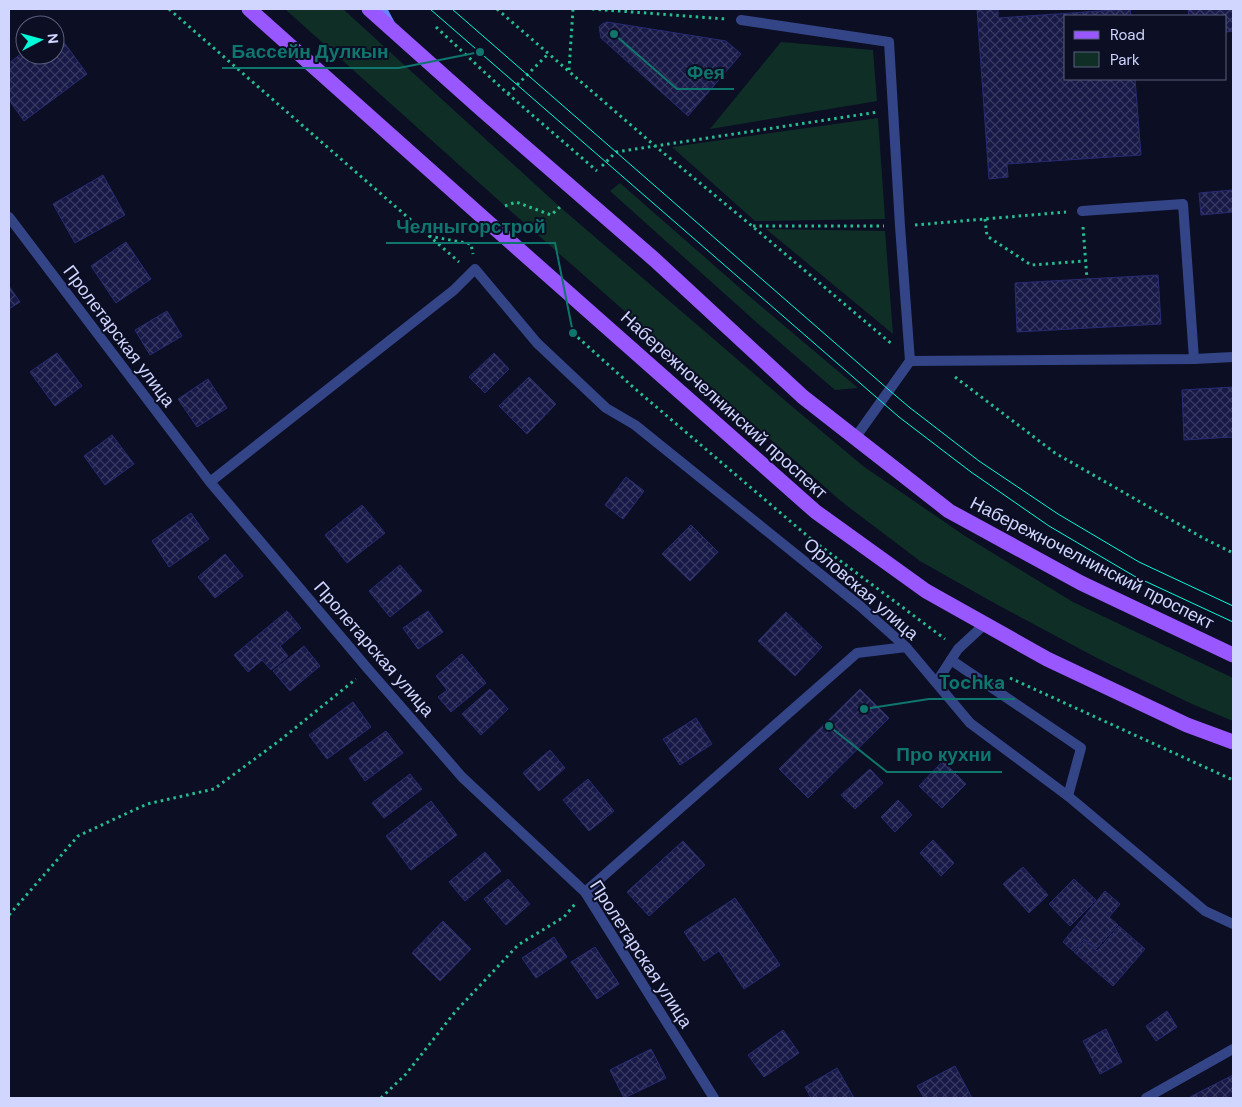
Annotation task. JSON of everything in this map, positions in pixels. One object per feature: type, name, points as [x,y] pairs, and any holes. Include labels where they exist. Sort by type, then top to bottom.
[{"type":"main road","name":"Набережночелнинский проспект","points":[[249,9],[816,512],[926,591],[985,624],[1056,663],[1187,725],[1233,742]]},
{"type":"main road","name":"Набережночелнинский проспект","points":[[369,9],[655,260],[803,397],[949,511],[1081,582],[1233,654]]},
{"type":"street","points":[[382,9],[394,31]]},
{"type":"street","points":[[741,20],[889,42],[910,360],[855,438]]},
{"type":"street","points":[[1082,211],[1183,204],[1194,359]]},
{"type":"street","name":"Пролетарская улица","points":[[9,217],[210,482],[368,669],[462,777],[585,892],[714,1098]]},
{"type":"street","points":[[210,482],[454,290],[475,268]]},
{"type":"street","name":"Орловская улица","points":[[475,268],[537,343],[606,408],[635,425],[860,606],[906,647],[970,723],[1068,796],[1205,911],[1233,924]]},
{"type":"street","points":[[910,360],[1194,359],[1233,357]]},
{"type":"street","points":[[936,683],[958,649],[985,624]]},
{"type":"street","points":[[585,892],[857,654],[906,647]]},
{"type":"street","points":[[951,660],[1082,748],[1068,796]]},
{"type":"street","points":[[1146,1098],[1233,1049]]},
{"type":"path","points":[[169,9],[429,236],[466,268],[475,268],[471,244],[429,236]]},
{"type":"path","points":[[497,9],[655,146]]},
{"type":"path","points":[[569,70],[573,9]]},
{"type":"path","points":[[592,9],[741,20]]},
{"type":"path","points":[[436,27],[508,94],[597,171]]},
{"type":"path","points":[[508,94],[549,53]]},
{"type":"path","points":[[602,166],[616,152],[893,110]]},
{"type":"path","points":[[505,206],[516,202],[551,215],[560,206]]},
{"type":"path","points":[[1082,211],[1086,278]]},
{"type":"path","points":[[985,219],[987,236],[1032,264],[1085,261]]},
{"type":"path","points":[[9,914],[78,836],[147,804],[214,789],[279,741],[368,669]]},
{"type":"path","points":[[381,1098],[406,1074],[455,1012],[518,945],[564,917],[585,892]]},
{"type":"green space","points":[[285,9],[343,9],[560,207],[863,466],[965,536],[1073,602],[1233,678],[1233,721],[1192,704],[1099,659],[920,561],[842,502],[505,206]]},
{"type":"green space","points":[[781,42],[873,50],[877,101],[710,129]]},
{"type":"green space","points":[[878,118],[885,219],[755,221],[672,147]]},
{"type":"green space","points":[[620,183],[858,388],[835,390],[610,191]]},
{"type":"green space","points":[[766,229],[885,231],[893,334]]},
{"type":"building","points":[[977,9],[998,9],[998,18],[1130,9],[1131,15],[1064,15],[1064,80],[1135,80],[1141,155],[1007,164],[1008,177],[989,179]]},
{"type":"building","points":[[1188,9],[1233,9],[1233,31],[1227,32],[1227,15],[1189,15]]},
{"type":"building","points":[[607,22],[726,41],[741,54],[688,116],[601,38],[599,27]]},
{"type":"building","points":[[65,44],[87,74],[24,121],[9,100],[9,63],[15,58],[15,65],[65,65]]},
{"type":"building","points":[[103,175],[125,215],[75,243],[53,204]]},
{"type":"building","points":[[1233,190],[1233,212],[1201,215],[1199,193]]},
{"type":"building","points":[[126,242],[151,279],[116,303],[91,266]]},
{"type":"building","points":[[1158,275],[1161,324],[1017,332],[1015,283]]},
{"type":"building","points":[[9,286],[20,302],[9,309]]},
{"type":"building","points":[[167,311],[182,336],[150,355],[135,330]]},
{"type":"building","points":[[57,353],[82,386],[55,406],[30,372]]},
{"type":"building","points":[[494,353],[509,369],[485,393],[469,377]]},
{"type":"building","points":[[529,377],[556,404],[527,434],[499,406]]},
{"type":"building","points":[[208,379],[227,408],[197,427],[178,399]]},
{"type":"building","points":[[1233,387],[1233,437],[1184,440],[1182,390]]},
{"type":"building","points":[[112,435],[134,464],[105,485],[84,456]]},
{"type":"building","points":[[626,477],[644,491],[623,519],[605,505]]},
{"type":"building","points":[[362,505],[385,533],[347,563],[325,535]]},
{"type":"building","points":[[191,513],[209,539],[169,567],[152,541]]},
{"type":"building","points":[[691,525],[718,552],[690,581],[662,554]]},
{"type":"building","points":[[225,554],[243,576],[215,598],[198,577]]},
{"type":"building","points":[[400,565],[422,591],[390,617],[369,591]]},
{"type":"building","points":[[287,611],[301,628],[280,646],[288,656],[271,670],[262,660],[248,672],[234,655]]},
{"type":"building","points":[[428,611],[443,632],[418,649],[403,628]]},
{"type":"building","points":[[786,612],[822,647],[795,676],[758,641]]},
{"type":"building","points":[[304,646],[320,666],[290,691],[273,671]]},
{"type":"building","points":[[462,654],[486,683],[451,712],[438,697],[447,690],[436,676]]},
{"type":"building","points":[[490,689],[508,709],[481,735],[462,714]]},
{"type":"building","points":[[860,689],[889,718],[808,798],[779,769]]},
{"type":"building","points":[[353,702],[371,727],[327,759],[309,735]]},
{"type":"building","points":[[696,718],[712,744],[680,765],[663,739]]},
{"type":"building","points":[[386,731],[403,753],[365,781],[349,758]]},
{"type":"building","points":[[550,750],[565,768],[539,791],[523,773]]},
{"type":"building","points":[[943,761],[966,784],[942,808],[919,786]]},
{"type":"building","points":[[870,769],[883,783],[855,809],[841,795]]},
{"type":"building","points":[[410,774],[422,789],[384,818],[372,803]]},
{"type":"building","points":[[588,779],[614,811],[589,831],[563,800]]},
{"type":"building","points":[[898,800],[912,815],[895,832],[881,817]]},
{"type":"building","points":[[431,801],[457,835],[411,870],[386,836]]},
{"type":"building","points":[[933,840],[954,863],[941,876],[920,853]]},
{"type":"building","points":[[683,841],[705,865],[649,916],[627,892]]},
{"type":"building","points":[[485,852],[501,871],[465,901],[449,882]]},
{"type":"building","points":[[1023,867],[1048,895],[1029,913],[1003,884]]},
{"type":"building","points":[[508,879],[530,904],[506,925],[484,899]]},
{"type":"building","points":[[1074,879],[1096,900],[1070,926],[1049,904]]},
{"type":"building","points":[[1105,891],[1120,904],[1109,917],[1118,925],[1096,949],[1084,939],[1073,951],[1063,942]]},
{"type":"building","points":[[735,898],[780,965],[744,989],[719,951],[704,961],[684,932]]},
{"type":"building","points":[[443,921],[471,949],[440,981],[412,953]]},
{"type":"building","points":[[1119,926],[1145,949],[1113,986],[1074,952],[1085,940],[1097,951]]},
{"type":"building","points":[[554,937],[567,957],[536,978],[522,958]]},
{"type":"building","points":[[595,947],[619,984],[597,999],[571,962]]},
{"type":"building","points":[[1167,1011],[1177,1027],[1156,1041],[1146,1026]]},
{"type":"building","points":[[1106,1029],[1122,1062],[1100,1074],[1083,1041]]},
{"type":"building","points":[[783,1030],[799,1053],[764,1077],[748,1055]]},
{"type":"building","points":[[651,1049],[666,1078],[624,1098],[610,1070]]},
{"type":"building","points":[[955,1066],[972,1098],[924,1098],[917,1086]]},
{"type":"building","points":[[837,1068],[854,1098],[811,1098],[805,1087]]},
{"type":"building","points":[[1233,1075],[1233,1098],[1190,1097]]},
{"type":"tram line","points":[[430,9],[899,417],[971,472],[1049,526],[1134,576],[1233,622]]},
{"type":"tram line","points":[[452,9],[889,390],[979,461],[1058,514],[1139,562],[1233,606]]},
{"type":"place","name":"Фея","points":[[614,34]]},
{"type":"place","name":"Бассейн Дулкын","points":[[480,52]]},
{"type":"place","name":"Челныгорстрой","points":[[573,333]]},
{"type":"place","name":"Tochka","points":[[864,709]]},
{"type":"place","name":"Про кухни","points":[[829,726]]}]
